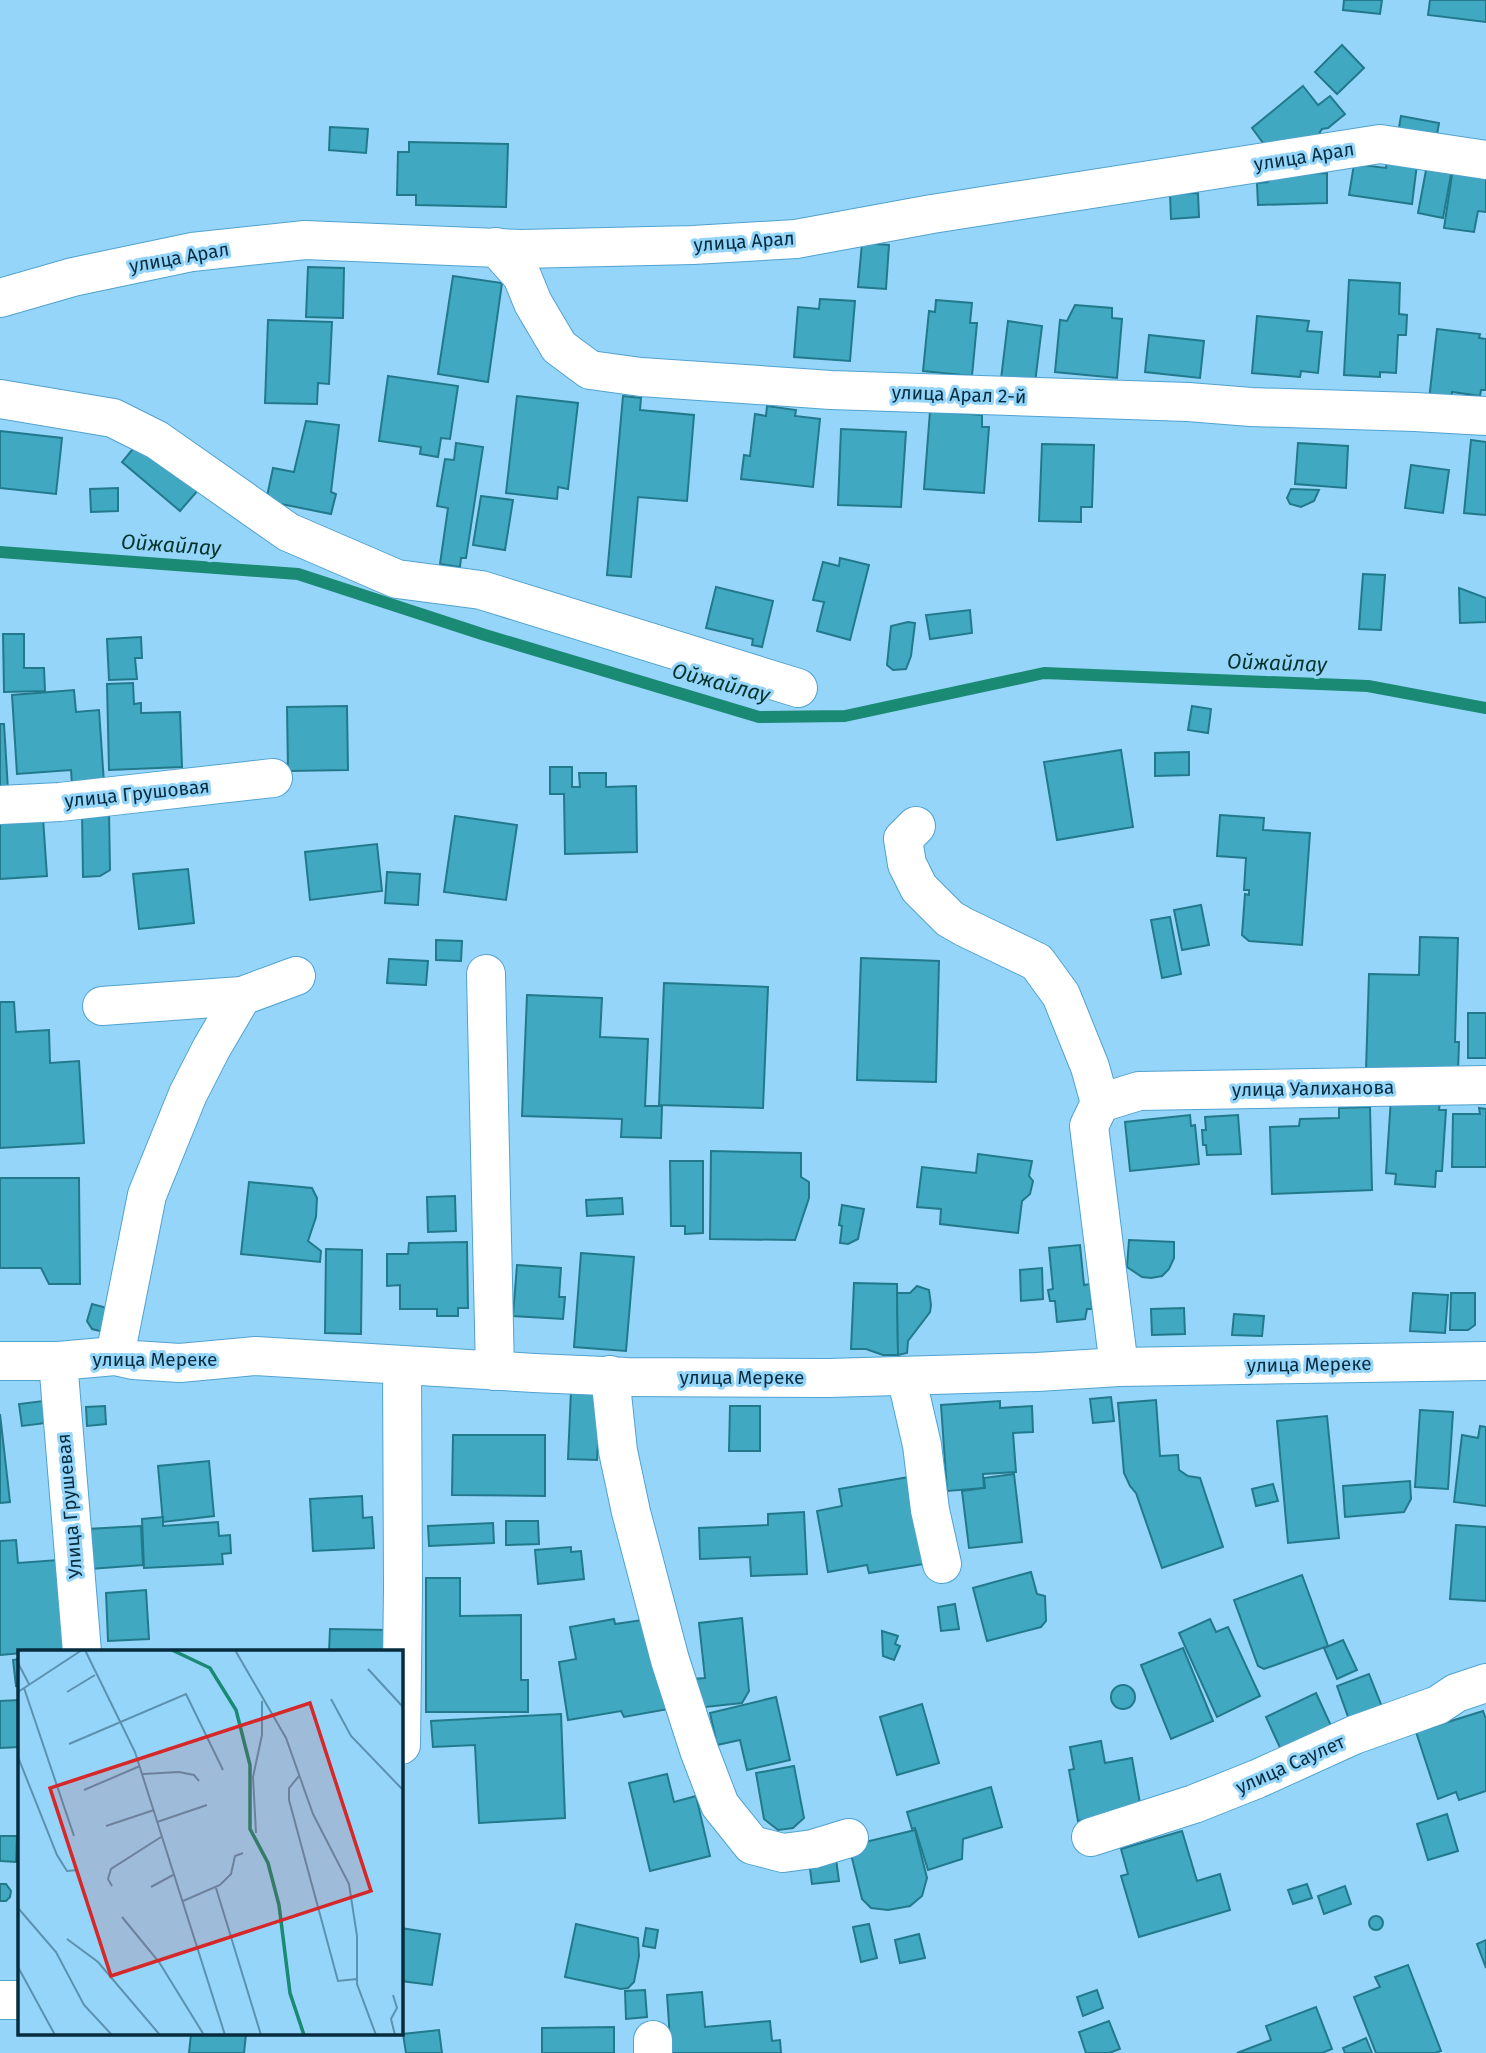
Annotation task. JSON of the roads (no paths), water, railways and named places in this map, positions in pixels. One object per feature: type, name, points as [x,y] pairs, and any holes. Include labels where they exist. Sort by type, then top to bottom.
[{"type":"street","name":"улица Арал","points":[[0,298],[73,277],[192,252],[305,240],[522,249],[693,245],[796,239],[932,214],[1380,144],[1486,160]]},
{"type":"street","name":"улица Арал 2-й","points":[[496,247],[522,276],[533,303],[559,347],[590,370],[641,377],[831,390],[1188,402],[1486,416]]},
{"type":"street","points":[[0,398],[113,418],[157,440],[288,532],[397,579],[481,590],[798,688]]},
{"type":"street","name":"улица Грушовая","points":[[0,805],[60,802],[273,778]]},
{"type":"street","points":[[916,826],[903,839],[906,864],[919,888],[950,919],[964,928],[1037,962],[1061,995],[1090,1067],[1100,1103],[1090,1126],[1119,1367]]},
{"type":"street","points":[[486,974],[495,1371]]},
{"type":"street","points":[[102,1006],[242,996],[296,976]]},
{"type":"street","points":[[115,1356],[147,1195],[188,1094],[242,996]]},
{"type":"street","points":[[149,1002],[183,1011],[198,1037],[188,1094]]},
{"type":"street","name":"улица Уалиханова","points":[[1100,1103],[1139,1091],[1486,1085]]},
{"type":"street","name":"улица Мереке","points":[[0,1361],[58,1361],[115,1356],[180,1363],[256,1356],[495,1371],[829,1378],[1119,1367],[1486,1361]]},
{"type":"street","name":"Улица Грушевая","points":[[58,1361],[82,1650]]},
{"type":"street","points":[[402,1366],[402,1666]]},
{"type":"street","points":[[610,1375],[618,1451],[631,1512],[670,1660],[720,1805],[752,1845],[783,1853],[813,1849],[849,1838]]},
{"type":"street","points":[[906,1376],[922,1445],[930,1510],[942,1564]]},
{"type":"street","name":"улица Саулет","points":[[1091,1837],[1194,1804],[1354,1735],[1438,1705],[1456,1693],[1486,1683]]},
{"type":"street","points":[[0,2000],[18,2000]]},
{"type":"waterway","name":"Ойжайлау","points":[[0,552],[298,574],[485,635],[759,717],[845,716],[1044,673],[1368,686],[1486,708]]}]
